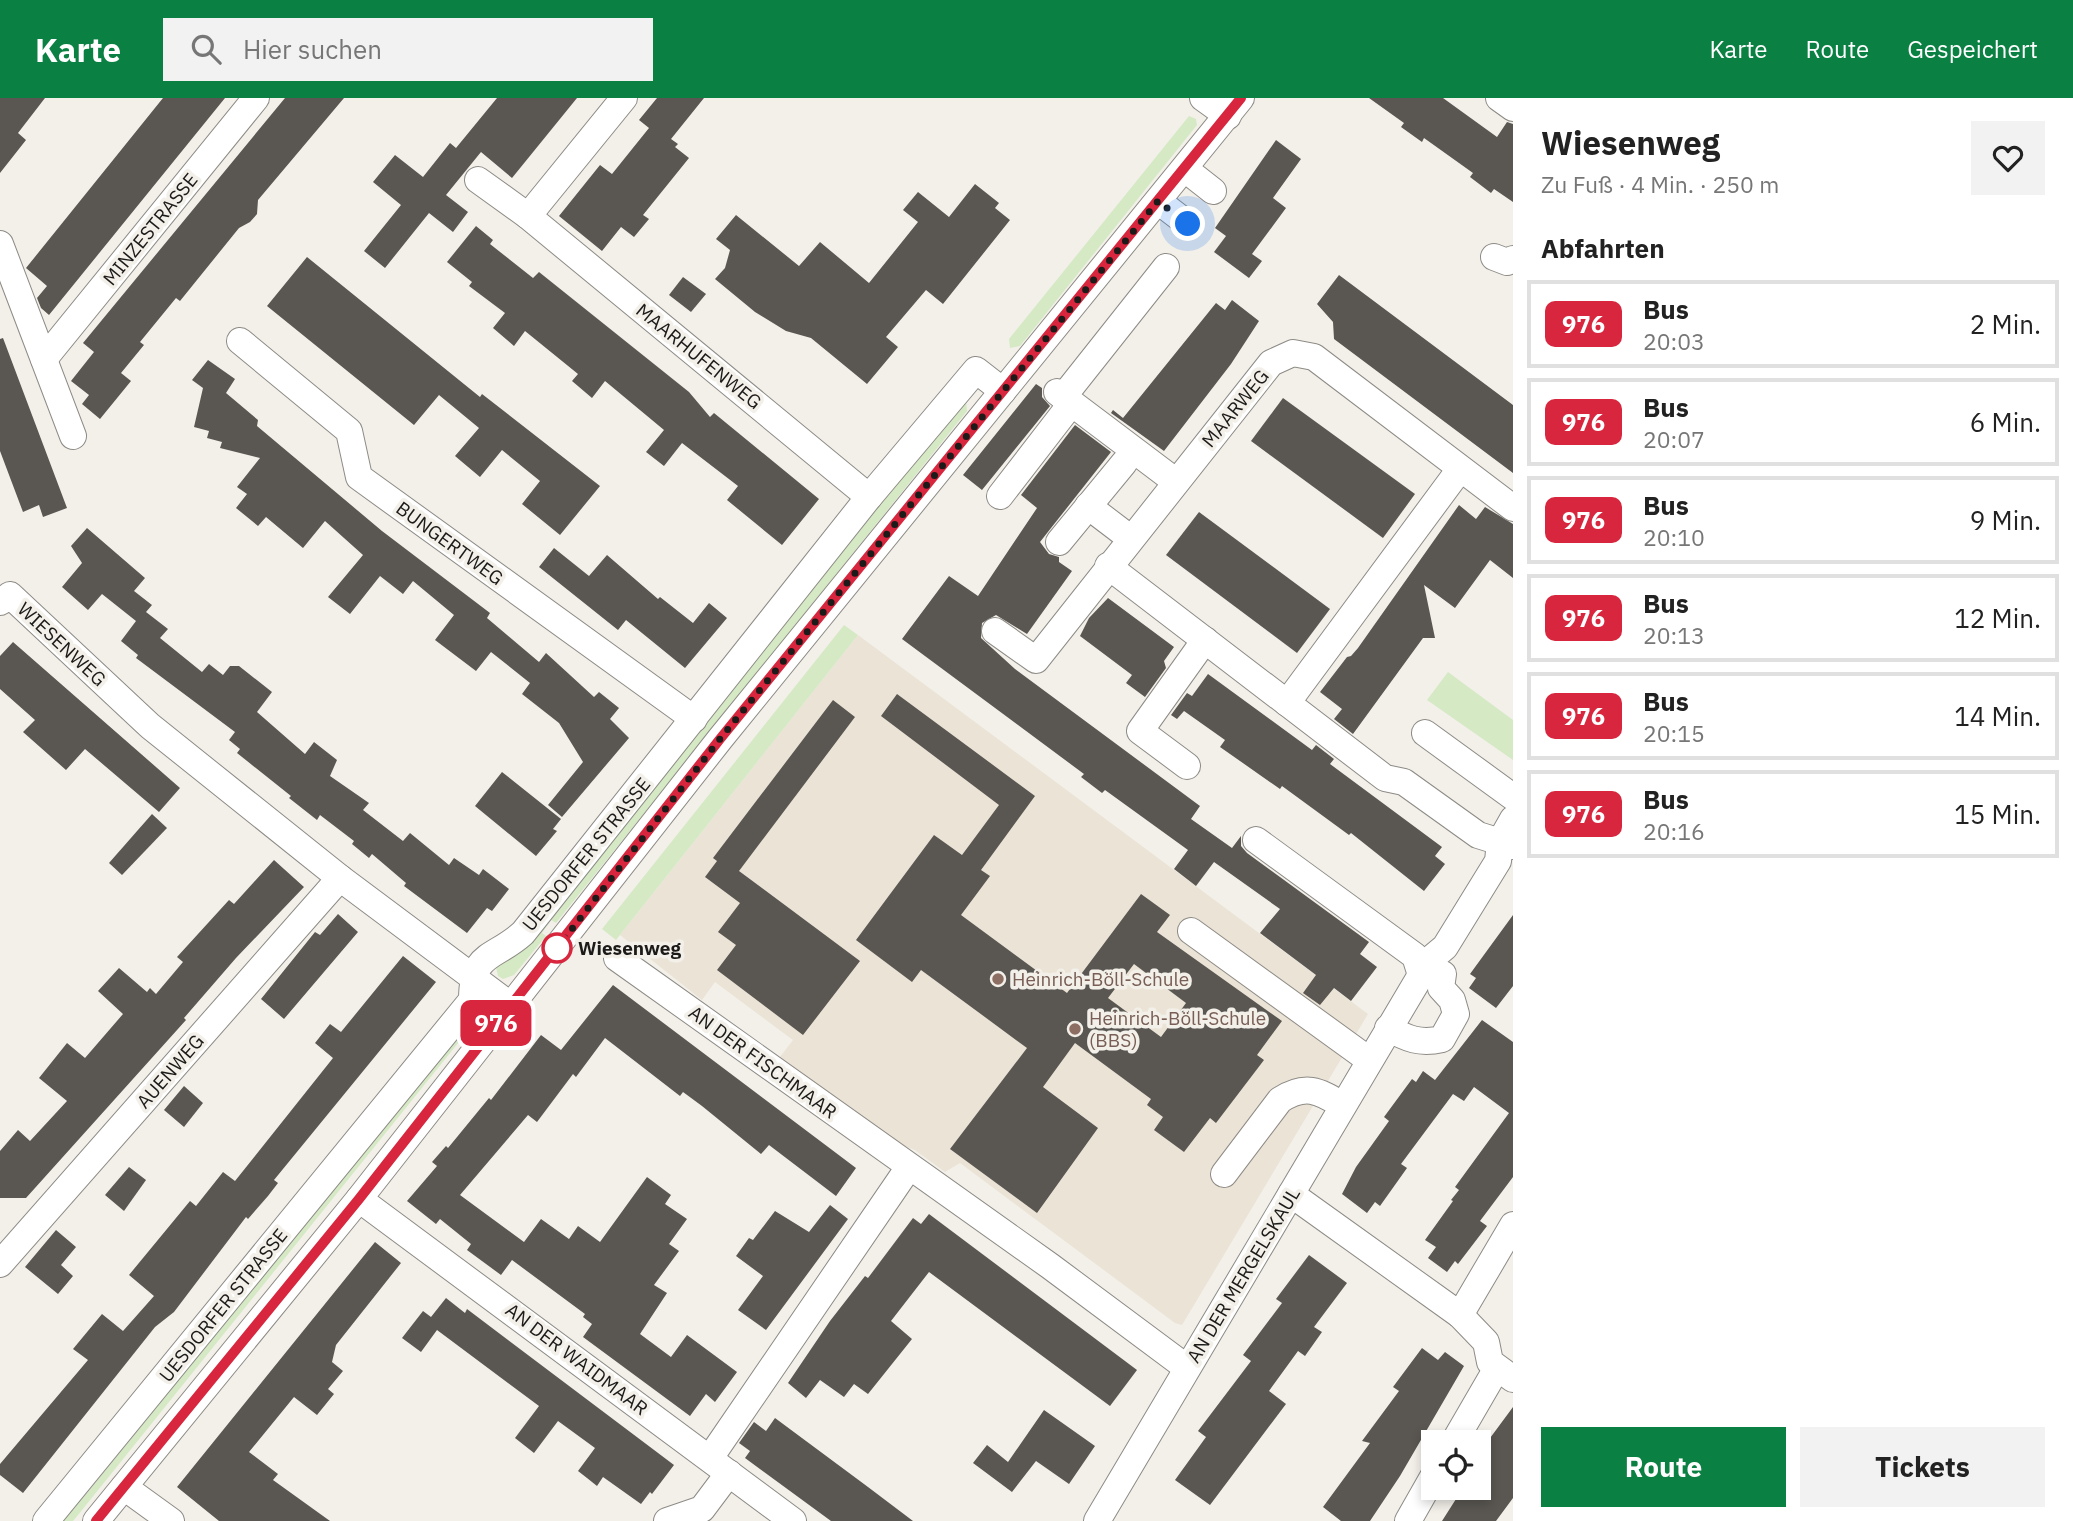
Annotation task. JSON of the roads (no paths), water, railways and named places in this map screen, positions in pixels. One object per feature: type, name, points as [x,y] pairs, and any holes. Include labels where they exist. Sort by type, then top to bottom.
[{"type":"street","name":"MINZESTRASSE","points":[[44,359],[256,98]]},
{"type":"street","points":[[528,216],[624,98]]},
{"type":"street","points":[[1203,98],[1234,107]]},
{"type":"street","points":[[1499,98],[1513,107]]},
{"type":"street","name":"UESDORFER STRASSE","points":[[96,1521],[359,1199],[510,1005],[576,926],[720,739],[1234,107]]},
{"type":"street","points":[[1185,169],[1213,191]]},
{"type":"street","name":"MAARHUFENWEG","points":[[478,180],[528,216],[869,497]]},
{"type":"street","points":[[1158,201],[1188,224]]},
{"type":"street","points":[[0,244],[73,436]]},
{"type":"street","points":[[1000,496],[1064,398],[1166,267]]},
{"type":"street","name":"BUNGERTWEG","points":[[240,341],[349,430],[359,477],[694,719]]},
{"type":"street","name":"MAARWEG","points":[[995,631],[1036,660],[1271,363],[1293,353],[1314,357],[1513,508]]},
{"type":"street","name":"UESDORFER STRASSE","points":[[47,1521],[472,1000],[472,976],[490,954],[508,947],[523,933],[869,497],[976,370],[1003,391]]},
{"type":"street","points":[[1064,398],[1175,481]]},
{"type":"street","points":[[1059,542],[1124,463]]},
{"type":"street","points":[[1287,704],[1460,469]]},
{"type":"street","points":[[1088,506],[1130,538]]},
{"type":"street","points":[[1108,566],[1385,778],[1404,782],[1478,835],[1506,844]]},
{"type":"street","name":"WIESENWEG","points":[[5,599],[150,726],[340,878],[510,1005]]},
{"type":"street","points":[[1186,766],[1140,731],[1205,640]]},
{"type":"street","points":[[1425,733],[1513,797]]},
{"type":"street","name":"AN DER MERGELSKAUL","points":[[1097,1521],[1388,1028],[1427,966],[1445,947],[1498,861],[1513,819]]},
{"type":"street","points":[[1256,840],[1427,966],[1443,974],[1441,988],[1451,1000],[1456,1014],[1442,1039],[1426,1043],[1406,1038],[1388,1028]]},
{"type":"street","name":"AUENWEG","points":[[0,1264],[340,878]]},
{"type":"street","points":[[1191,931],[1369,1060]]},
{"type":"street","name":"AN DER FISCHMAAR","points":[[617,958],[1050,1266],[1187,1368]]},
{"type":"street","points":[[1224,1174],[1280,1100],[1291,1092],[1316,1089],[1342,1105]]},
{"type":"street","points":[[667,1521],[702,1508],[719,1465],[909,1167]]},
{"type":"street","points":[[1291,1194],[1460,1315],[1486,1342],[1490,1362],[1505,1374],[1463,1430]]},
{"type":"street","name":"AN DER WAIDMAAR","points":[[359,1199],[793,1521]]},
{"type":"street","points":[[1460,1315],[1513,1224]]},
{"type":"street","points":[[124,1487],[171,1521]]},
{"type":"street","points":[[1408,1521],[1421,1499]]},
{"type":"place","name":"Wiesenweg","points":[[557,948]]},
{"type":"place","name":"Heinrich-Böll-Schule","points":[[998,979]]},
{"type":"place","name":"Heinrich-Böll-Schule (BBS)","points":[[1075,1029]]}]
